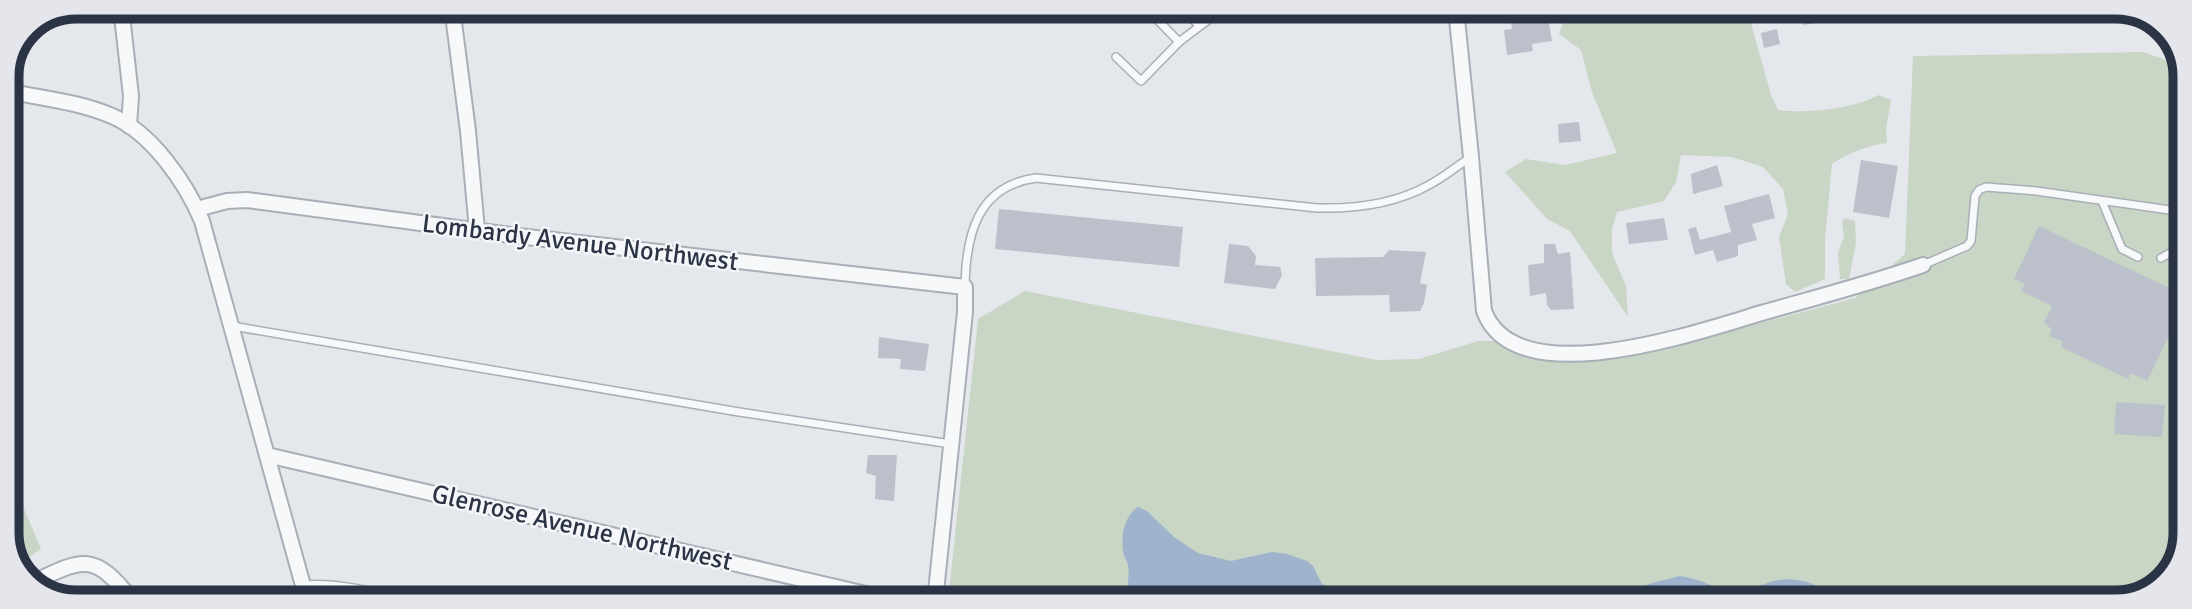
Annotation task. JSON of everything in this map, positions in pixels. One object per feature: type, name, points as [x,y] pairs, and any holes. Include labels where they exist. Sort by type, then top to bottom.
[{"type":"street","points":[[122,19],[131,96],[129,126]]},
{"type":"street","points":[[454,19],[477,230]]},
{"type":"street","points":[[1456,19],[1484,311],[1495,331],[1505,340],[1536,351],[1583,354],[1646,345],[1879,280],[1923,265]]},
{"type":"street","points":[[19,94],[113,116],[129,126],[151,144],[173,170],[197,209],[304,590]]},
{"type":"street","name":"Lombardy Avenue Northwest","points":[[197,209],[227,201],[247,200],[477,230],[965,287]]},
{"type":"street","points":[[935,590],[965,312],[965,287]]},
{"type":"street","name":"Glenrose Avenue Northwest","points":[[267,456],[849,590]]},
{"type":"street","points":[[42,578],[65,567],[89,564],[102,569],[122,590]]},
{"type":"lane","points":[[1157,19],[1179,42]]},
{"type":"lane","points":[[1193,19],[1199,26]]},
{"type":"lane","points":[[1116,57],[1141,81],[1179,42],[1209,19]]},
{"type":"lane","points":[[965,287],[968,250],[983,206],[993,195],[1020,180],[1036,178],[1342,209],[1404,196],[1429,185],[1471,157]]},
{"type":"lane","points":[[1923,265],[1967,246],[1971,241],[1975,196],[1979,190],[1986,187],[2036,191],[2173,211]]},
{"type":"lane","points":[[2102,201],[2122,249],[2138,257]]},
{"type":"lane","points":[[2161,258],[2173,251]]},
{"type":"lane","points":[[232,326],[739,412],[951,444]]},
{"type":"lane","points":[[302,584],[324,583],[358,590]]},
{"type":"green space","points":[[1565,19],[1750,19],[1771,95],[1778,110],[1830,109],[1856,104],[1879,95],[1891,100],[1886,129],[1887,143],[1858,150],[1832,164],[1825,238],[1825,279],[1795,292],[1786,284],[1779,237],[1788,214],[1783,189],[1763,167],[1732,157],[1681,155],[1676,182],[1664,201],[1617,212],[1612,229],[1612,253],[1626,286],[1628,317],[1570,231],[1547,219],[1505,172],[1526,159],[1565,165],[1617,153],[1592,92],[1581,50],[1559,34]]},
{"type":"green space","points":[[2143,52],[2171,62],[2173,73],[2173,533],[2167,558],[2156,573],[2141,584],[2116,590],[949,590],[978,319],[1025,291],[1377,360],[1419,359],[1478,341],[1496,341],[1519,352],[1551,358],[1599,360],[1659,350],[1855,298],[1905,254],[1913,56]]},
{"type":"green space","points":[[1844,218],[1855,221],[1856,243],[1849,279],[1840,279],[1838,253],[1844,236]]},
{"type":"green space","points":[[19,497],[41,549],[26,559],[24,555],[19,536]]},
{"type":"water","points":[[1138,507],[1147,511],[1174,537],[1198,553],[1231,561],[1272,552],[1307,561],[1313,566],[1322,584],[1336,590],[1127,590],[1128,563],[1124,556],[1123,535],[1126,522]]},
{"type":"water","points":[[1680,576],[1729,590],[1634,590]]},
{"type":"water","points":[[1787,579],[1802,580],[1823,589],[1745,590]]},
{"type":"building","points":[[1510,19],[1548,19],[1552,41],[1532,44],[1533,51],[1507,55],[1504,30],[1512,29]]},
{"type":"building","points":[[1802,19],[1815,19],[1816,23],[1803,25]]},
{"type":"building","points":[[1777,29],[1780,44],[1764,48],[1761,33]]},
{"type":"building","points":[[1579,122],[1581,141],[1559,143],[1558,124]]},
{"type":"building","points":[[1861,160],[1898,166],[1889,218],[1853,212]]},
{"type":"building","points":[[1717,165],[1723,186],[1693,194],[1691,174]]},
{"type":"building","points":[[1769,194],[1775,218],[1752,224],[1757,240],[1738,245],[1738,256],[1717,262],[1713,250],[1695,255],[1688,229],[1696,227],[1700,240],[1731,232],[1724,206]]},
{"type":"building","points":[[999,209],[1183,227],[1179,267],[995,249]]},
{"type":"building","points":[[1664,218],[1668,240],[1629,244],[1626,223]]},
{"type":"building","points":[[2039,226],[2173,290],[2173,328],[2147,381],[2131,373],[2128,379],[2061,347],[2063,342],[2049,336],[2052,330],[2044,322],[2052,306],[2021,291],[2025,284],[2014,279]]},
{"type":"building","points":[[1229,244],[1248,246],[1256,256],[1255,265],[1280,267],[1282,275],[1275,289],[1224,283]]},
{"type":"building","points":[[1544,244],[1555,244],[1558,254],[1570,252],[1574,309],[1551,310],[1547,305],[1546,293],[1530,296],[1528,265],[1544,263]]},
{"type":"building","points":[[1389,250],[1426,252],[1420,283],[1427,285],[1420,311],[1390,312],[1389,295],[1316,296],[1315,258],[1383,257]]},
{"type":"building","points":[[879,337],[929,344],[925,371],[900,369],[901,359],[878,358]]},
{"type":"building","points":[[2116,402],[2165,405],[2162,437],[2114,434]]},
{"type":"building","points":[[868,455],[897,455],[894,501],[875,499],[876,476],[866,473]]}]
